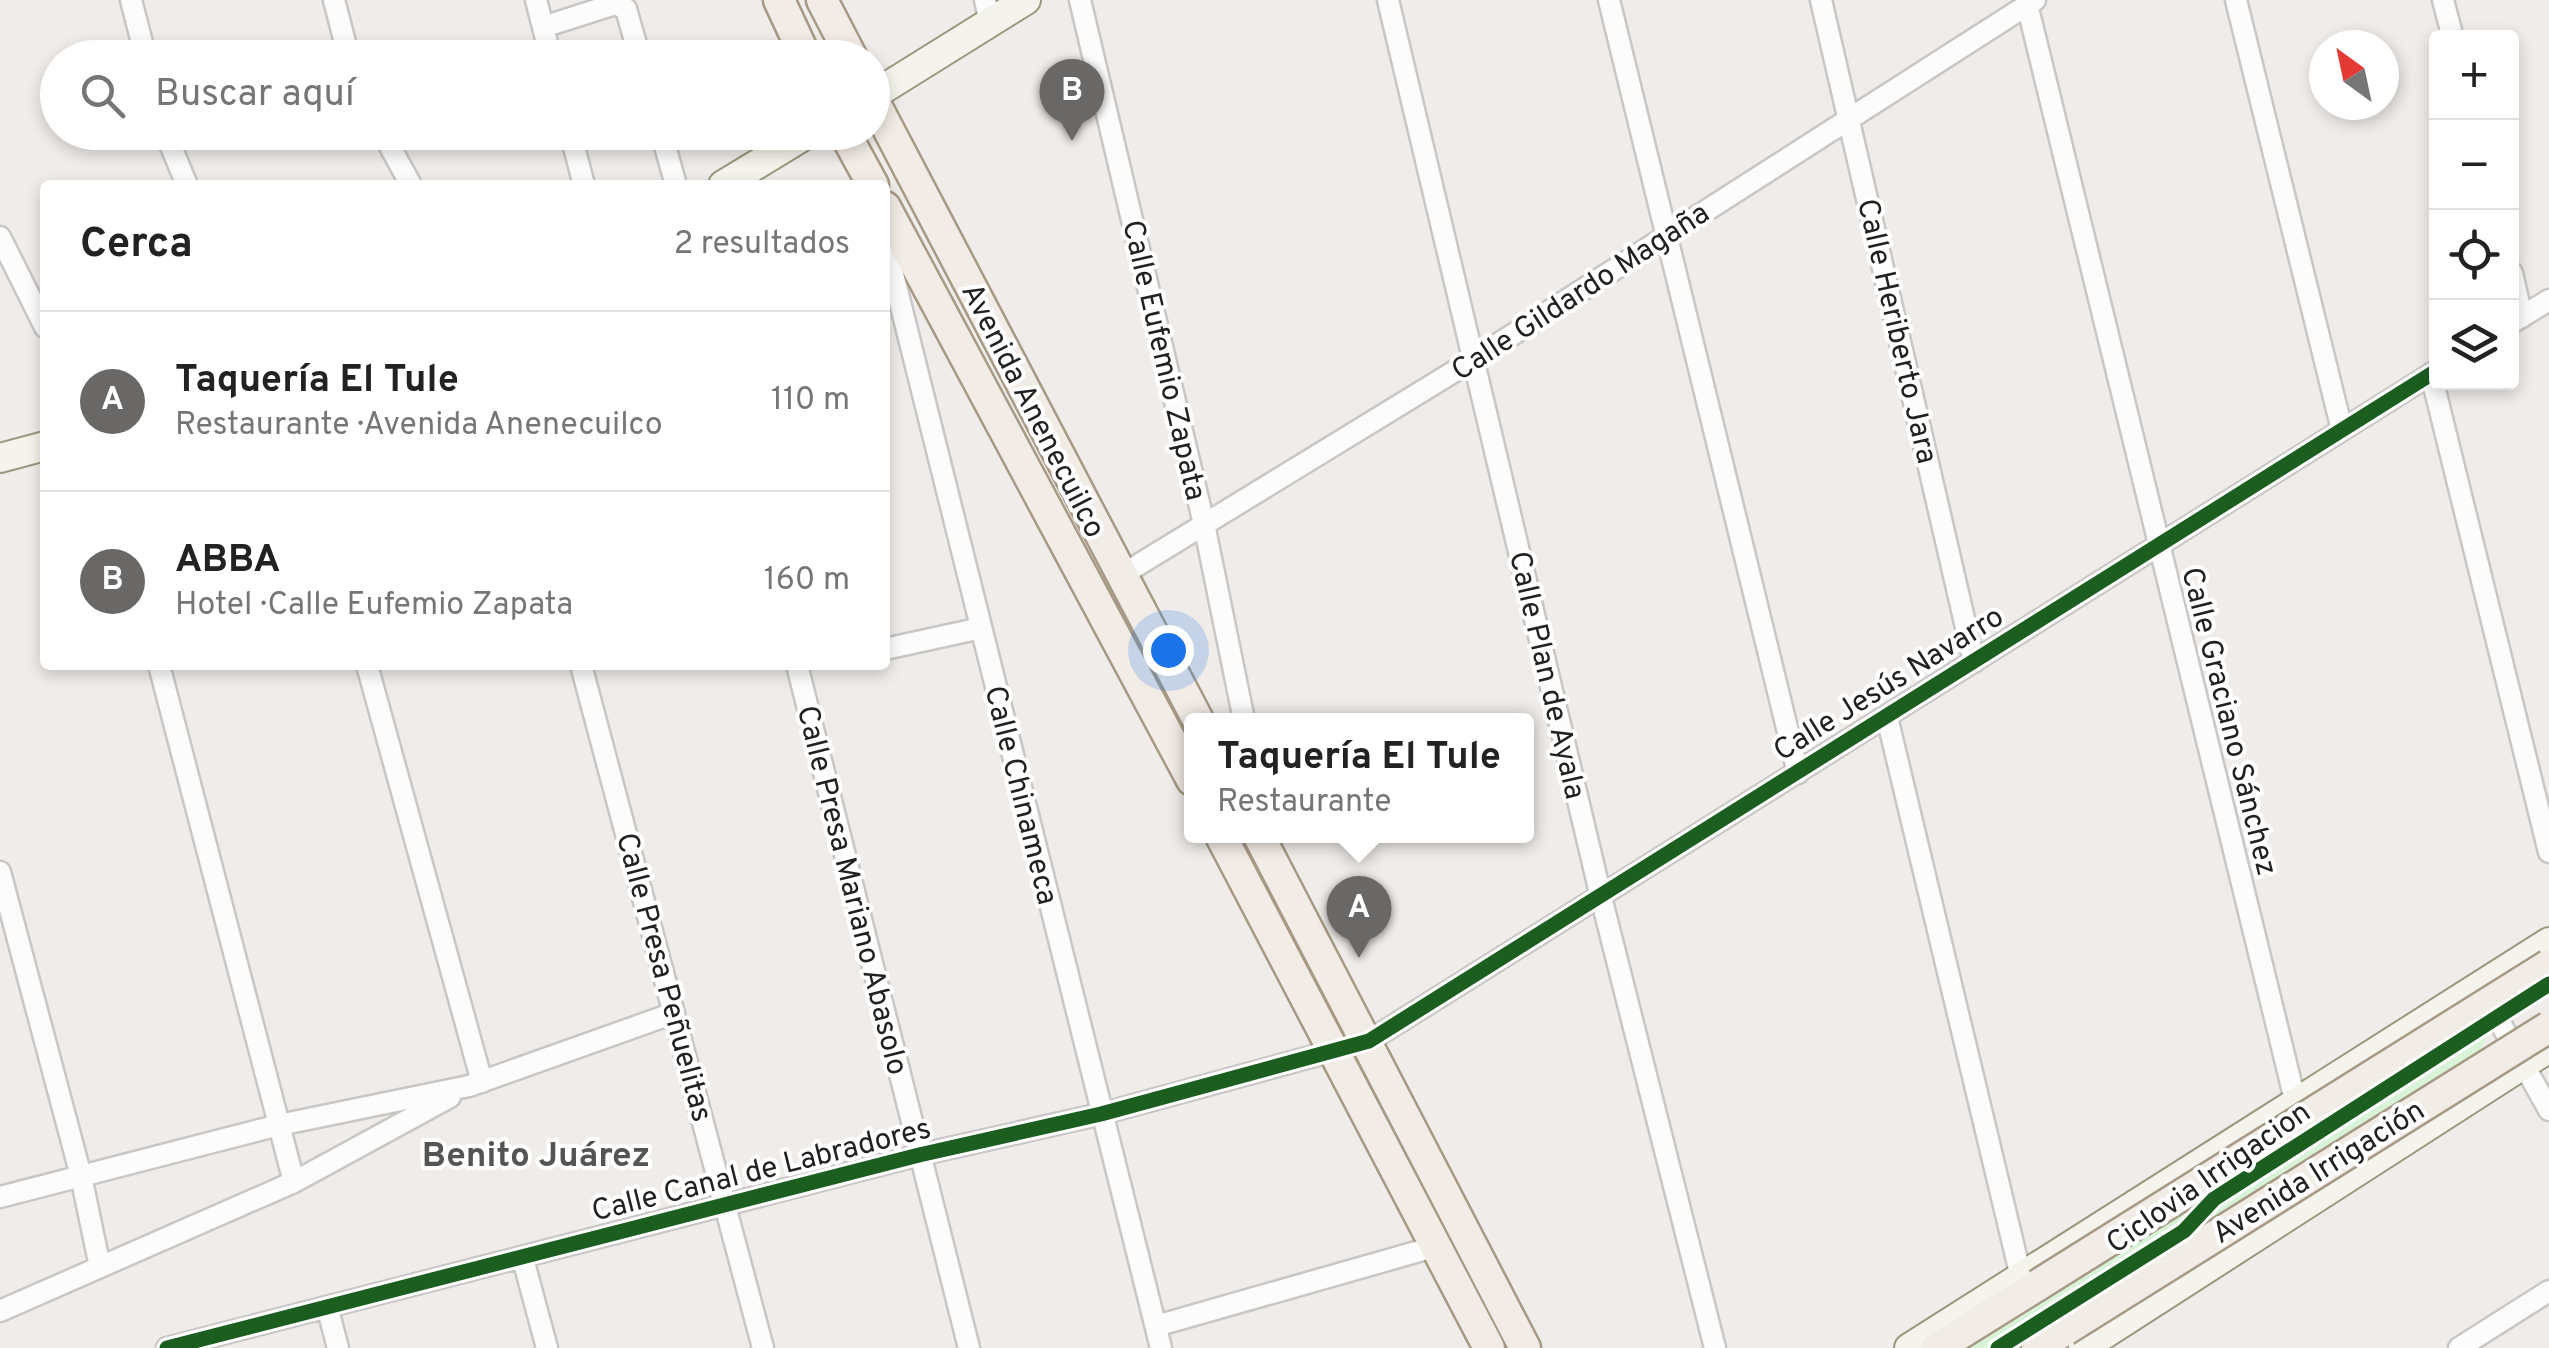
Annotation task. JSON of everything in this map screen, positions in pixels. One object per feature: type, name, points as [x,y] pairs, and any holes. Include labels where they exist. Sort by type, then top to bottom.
[{"type":"main road","points":[[779,0],[798,40]]},
{"type":"main road","points":[[822,0],[843,40]]},
{"type":"main road","name":"Avenida Anenecuilco","points":[[890,132],[1194,713]]},
{"type":"main road","points":[[854,150],[870,180]]},
{"type":"main road","name":"Avenida Anenecuilco","points":[[890,216],[1184,765]]},
{"type":"main road","points":[[1225,843],[1489,1348]]},
{"type":"main road","points":[[1263,843],[1369,1041],[1524,1348]]},
{"type":"main road","name":"Avenida Irrigación","points":[[1937,1348],[2030,1281],[2549,965]]},
{"type":"main road","name":"Avenida Irrigación","points":[[2036,1348],[2074,1339],[2549,1027]]},
{"type":"street","points":[[132,0],[142,40]]},
{"type":"street","points":[[334,0],[344,40]]},
{"type":"street","points":[[536,0],[546,40]]},
{"type":"street","points":[[890,84],[987,11],[1026,0]]},
{"type":"street","name":"Calle Eufemio Zapata","points":[[1080,0],[1204,524],[1243,713]]},
{"type":"street","name":"Calle Plan de Ayala","points":[[1388,0],[1601,897],[1715,1348]]},
{"type":"street","points":[[1608,0],[1798,773]]},
{"type":"street","name":"Calle Heriberto Jara","points":[[1821,0],[1974,662]]},
{"type":"street","points":[[2236,0],[2342,430]]},
{"type":"street","points":[[2444,0],[2451,30]]},
{"type":"street","name":"Calle Gildardo Magaña","points":[[1120,576],[1473,360],[2029,2]]},
{"type":"street","name":"Calle Graciano Sánchez","points":[[2029,2],[2296,1104]]},
{"type":"street","points":[[543,27],[615,4],[626,9],[635,40]]},
{"type":"street","points":[[173,150],[184,180]]},
{"type":"street","points":[[392,150],[408,180]]},
{"type":"street","points":[[575,150],[583,180]]},
{"type":"street","points":[[666,150],[675,180]]},
{"type":"street","points":[[731,180],[780,150]]},
{"type":"street","points":[[0,238],[40,317]]},
{"type":"street","name":"Calle Chinameca","points":[[890,262],[1162,1348]]},
{"type":"street","points":[[2519,319],[2549,300]]},
{"type":"street","name":"Calle Jesús Navarro","points":[[1369,1041],[2429,375]]},
{"type":"street","points":[[2438,390],[2549,852]]},
{"type":"street","points":[[0,458],[40,447]]},
{"type":"street","points":[[890,648],[981,628]]},
{"type":"street","points":[[160,670],[294,1182]]},
{"type":"street","points":[[369,670],[476,1084]]},
{"type":"street","name":"Calle Presa Peñuelitas","points":[[582,670],[762,1348]]},
{"type":"street","name":"Calle Presa Mariano Abasolo","points":[[803,670],[969,1348]]},
{"type":"street","points":[[1887,716],[2030,1281]]},
{"type":"street","points":[[0,872],[81,1176],[100,1267]]},
{"type":"street","name":"Avenida Irrigación","points":[[1909,1348],[2030,1281],[2549,942]]},
{"type":"street","points":[[2480,987],[2549,1110]]},
{"type":"street","points":[[0,1197],[279,1125],[476,1084],[674,1013]]},
{"type":"street","name":"Calle Canal de Labradores","points":[[167,1348],[328,1310],[919,1155],[1101,1114],[1369,1041]]},
{"type":"street","name":"Avenida Irrigación","points":[[2074,1339],[2549,1048]]},
{"type":"street","points":[[0,1311],[294,1182],[476,1084]]},
{"type":"street","points":[[1156,1326],[1437,1246]]},
{"type":"street","points":[[524,1259],[547,1348]]},
{"type":"street","points":[[2459,1348],[2549,1290]]},
{"type":"street","points":[[328,1310],[338,1348]]},
{"type":"green space","points":[[2483,1018],[2492,1028],[2480,1050],[2349,1133],[2315,1166],[2028,1348],[1947,1348]]},
{"type":"cycle path","points":[[167,1348],[919,1155],[1101,1114],[1369,1041],[2429,375]]},
{"type":"cycle path","name":"Ciclovia Irrigacion","points":[[1998,1348],[2184,1231],[2214,1199],[2549,984]]},
{"type":"place","name":"ABBA","points":[[1072,141]]},
{"type":"place","name":"Taquería El Tule","points":[[1359,958]]},
{"type":"district","name":"Benito Juárez","points":[[536,1154]]}]
